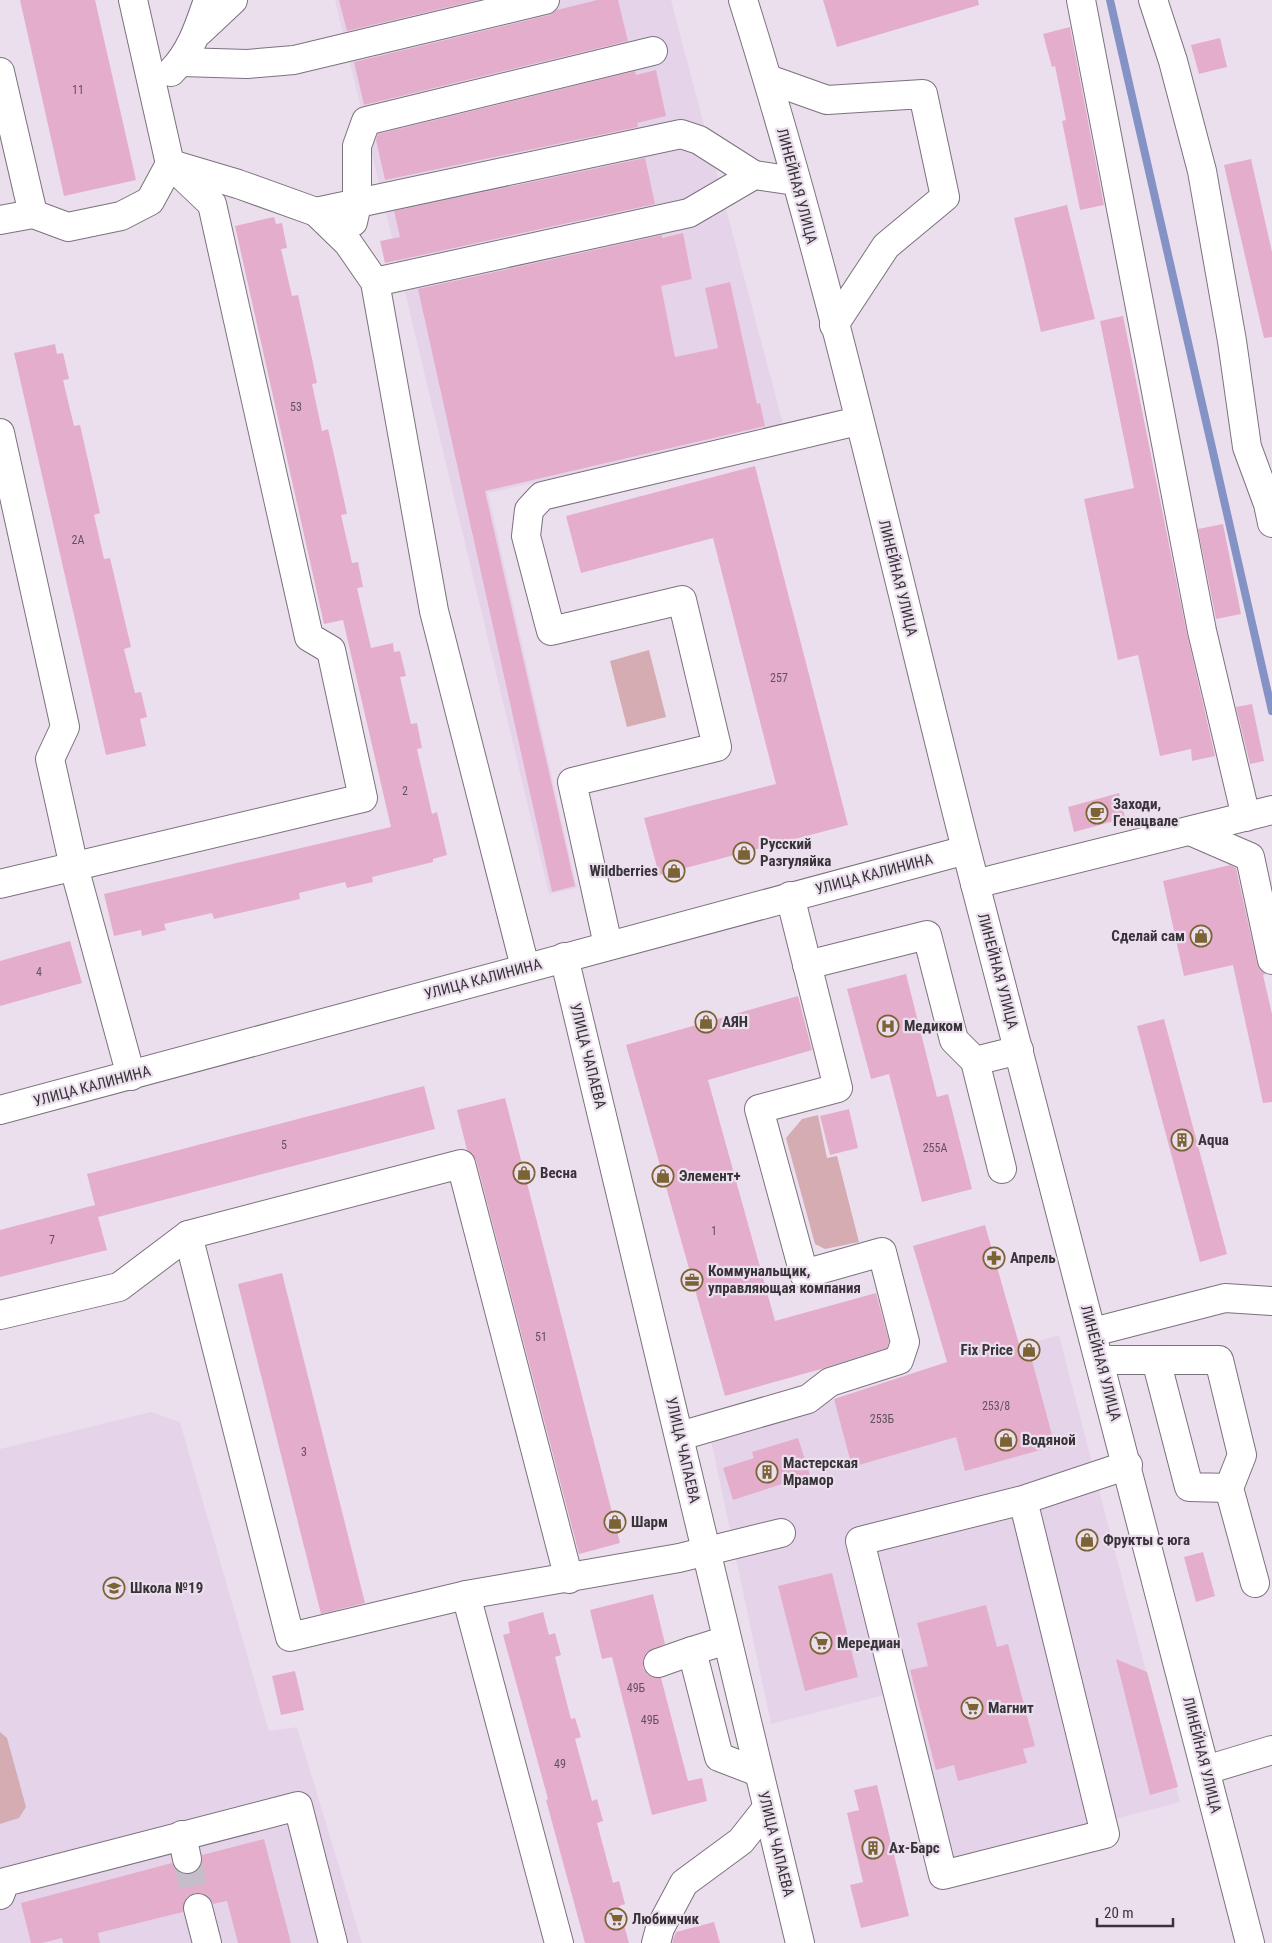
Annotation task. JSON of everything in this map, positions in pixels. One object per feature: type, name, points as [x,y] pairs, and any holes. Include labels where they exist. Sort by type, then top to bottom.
[{"type":"main road","points":[[0,884],[363,798],[331,650],[309,637],[212,204],[170,164],[134,0]]},
{"type":"main road","points":[[153,88],[182,62],[196,36],[208,0]]},
{"type":"main road","points":[[196,36],[233,0]]},
{"type":"main road","points":[[182,62],[247,64],[294,60],[545,0]]},
{"type":"main road","name":"ЛИНЕЙНАЯ УЛИЦА","points":[[742,0],[768,79],[834,325],[966,850],[1128,1465],[1250,1943]]},
{"type":"main road","points":[[975,884],[1259,813],[1202,631],[1081,0]]},
{"type":"main road","points":[[1153,0],[1173,61],[1202,171],[1232,341],[1247,447],[1268,504],[1272,523]]},
{"type":"main road","points":[[348,243],[356,204],[357,146],[366,121],[653,51]]},
{"type":"main road","points":[[0,72],[33,214]]},
{"type":"main road","points":[[768,79],[827,100],[923,94],[945,197],[886,246],[834,325]]},
{"type":"main road","points":[[316,212],[682,134],[699,140],[754,174],[795,181]]},
{"type":"main road","points":[[0,220],[33,214],[68,227],[122,216],[150,201],[170,164]]},
{"type":"main road","points":[[170,164],[238,184],[316,212],[348,243],[375,282],[434,611],[525,967]]},
{"type":"main road","points":[[375,282],[688,213],[754,174]]},
{"type":"main road","points":[[608,945],[572,782],[717,747],[682,600],[551,631],[526,536],[529,510],[542,496],[858,420]]},
{"type":"main road","points":[[0,433],[65,727],[50,759],[74,868],[131,1076]]},
{"type":"main road","points":[[1190,831],[1250,857],[1272,960]]},
{"type":"main road","name":"УЛИЦА КАЛИНИНА","points":[[0,1110],[131,1076],[525,967],[966,850]]},
{"type":"main road","points":[[680,1436],[808,1399],[830,1382],[899,1360],[905,1342],[882,1252],[804,1274],[759,1109],[838,1088],[790,896]]},
{"type":"main road","points":[[807,965],[927,935],[954,1040],[974,1061],[1002,1169]]},
{"type":"main road","name":"УЛИЦА ЧАПАЕВА","points":[[564,957],[800,1943]]},
{"type":"main road","points":[[974,1061],[1018,1050]]},
{"type":"main road","points":[[0,1315],[119,1287],[188,1235],[461,1164],[569,1579]]},
{"type":"main road","points":[[188,1235],[290,1637],[466,1595],[569,1579],[706,1552],[781,1533]]},
{"type":"main road","points":[[1093,1332],[1224,1298],[1272,1301]]},
{"type":"main road","points":[[1100,1360],[1219,1360],[1242,1455],[1228,1488],[1255,1583]]},
{"type":"main road","points":[[1156,1360],[1189,1487],[1228,1488]]},
{"type":"main road","points":[[1023,1500],[1105,1834],[943,1874],[860,1541],[1023,1500],[1128,1465]]},
{"type":"main road","points":[[466,1595],[559,1943]]},
{"type":"main road","points":[[658,1663],[727,1640]]},
{"type":"main road","points":[[692,1651],[719,1757],[758,1772]]},
{"type":"main road","points":[[1206,1770],[1272,1750]]},
{"type":"main road","points":[[0,1895],[5,1882],[185,1847],[298,1806],[333,1943]]},
{"type":"main road","points":[[656,1943],[660,1928],[684,1883],[741,1841],[767,1808]]},
{"type":"main road","points":[[198,1908],[207,1943]]},
{"type":"shaded area","points":[[335,0],[671,0],[784,428],[488,493],[577,888],[549,894]]},
{"type":"shaded area","points":[[649,650],[666,717],[627,727],[610,661]]},
{"type":"shaded area","points":[[818,1115],[827,1158],[837,1156],[859,1242],[825,1249],[815,1244],[786,1138],[802,1119]]},
{"type":"shaded area","points":[[1059,1335],[1180,1802],[933,1867],[888,1694],[771,1724],[710,1436]]},
{"type":"shaded area","name":"Школа №19","points":[[151,1412],[180,1422],[269,1731],[297,1727],[362,1943],[0,1943],[0,1449]]},
{"type":"shaded area","points":[[0,1732],[7,1738],[26,1807],[19,1818],[0,1824]]},
{"type":"building","points":[[20,0],[95,0],[136,180],[64,196]]},
{"type":"building","points":[[339,0],[478,0],[347,31]]},
{"type":"building","points":[[597,0],[618,0],[628,41],[364,105],[354,62],[549,15],[557,10]]},
{"type":"building","points":[[823,0],[978,0],[979,5],[837,47]]},
{"type":"building","points":[[1070,27],[1104,205],[1080,210],[1062,121],[1066,120],[1055,66],[1052,67],[1043,34]]},
{"type":"building","points":[[1220,38],[1227,67],[1199,74],[1191,45]]},
{"type":"building","points":[[656,70],[666,116],[637,123],[638,127],[385,180],[376,140],[378,134],[635,71],[636,75]]},
{"type":"building","points":[[645,158],[655,204],[385,263],[380,241],[400,237],[394,211]]},
{"type":"building","points":[[1251,159],[1272,252],[1272,337],[1264,338],[1224,165]]},
{"type":"building","points":[[1067,205],[1095,319],[1041,332],[1014,218]]},
{"type":"building","points":[[274,217],[276,224],[282,223],[287,248],[281,249],[292,296],[298,295],[317,383],[312,384],[322,431],[328,429],[347,514],[341,515],[352,563],[358,562],[363,587],[357,588],[371,648],[393,643],[394,652],[400,651],[406,676],[400,677],[411,724],[417,723],[422,748],[417,749],[432,814],[437,812],[447,855],[433,859],[433,862],[372,877],[373,882],[347,888],[345,882],[299,893],[300,899],[214,919],[212,913],[164,924],[166,930],[142,936],[141,930],[114,936],[104,894],[391,827],[343,620],[324,624],[235,226]]},
{"type":"building","points":[[683,233],[692,279],[661,286],[675,357],[718,348],[705,288],[730,282],[757,404],[760,403],[765,426],[485,491],[575,886],[552,892],[418,289],[662,235],[662,238]]},
{"type":"building","points":[[1123,316],[1187,634],[1215,756],[1192,761],[1191,749],[1160,756],[1138,655],[1118,660],[1084,499],[1134,488],[1100,321]]},
{"type":"building","points":[[55,344],[57,354],[63,353],[69,379],[63,380],[74,426],[80,425],[100,513],[94,515],[104,559],[110,558],[131,647],[124,649],[135,693],[141,692],[147,717],[140,719],[146,746],[106,755],[14,353]]},
{"type":"building","points":[[755,466],[848,825],[659,875],[644,818],[776,784],[713,538],[581,573],[566,516]]},
{"type":"building","points":[[1223,524],[1241,614],[1216,619],[1198,529]]},
{"type":"building","points":[[1252,704],[1264,761],[1250,764],[1236,707]]},
{"type":"building","name":"Заходи, Генацвале","points":[[1119,793],[1125,818],[1074,832],[1068,807]]},
{"type":"building","points":[[1230,865],[1236,868],[1257,963],[1260,970],[1266,974],[1263,975],[1272,1014],[1272,1102],[1263,1103],[1233,965],[1184,976],[1163,881]]},
{"type":"building","points":[[70,941],[82,983],[0,1006],[0,961]]},
{"type":"building","points":[[906,974],[937,1097],[948,1094],[972,1189],[922,1202],[889,1074],[871,1079],[847,989]]},
{"type":"building","points":[[798,996],[812,1050],[708,1080],[775,1321],[876,1293],[889,1341],[887,1348],[725,1396],[626,1045]]},
{"type":"building","name":"Aqua","points":[[1164,1019],[1227,1254],[1200,1262],[1137,1026]]},
{"type":"building","points":[[424,1086],[435,1129],[98,1217],[107,1250],[0,1277],[0,1230],[95,1205],[87,1174]]},
{"type":"building","points":[[505,1098],[620,1543],[579,1554],[476,1160],[467,1150],[457,1110]]},
{"type":"building","points":[[849,1109],[858,1148],[830,1155],[820,1116]]},
{"type":"building","points":[[985,1225],[1019,1344],[1027,1342],[1055,1446],[965,1471],[956,1437],[852,1467],[834,1399],[947,1362],[913,1246]]},
{"type":"building","points":[[282,1273],[365,1603],[321,1614],[238,1284]]},
{"type":"building","name":"Мастерская Мрамор","points":[[798,1438],[810,1475],[733,1500],[723,1468],[754,1458],[752,1452]]},
{"type":"building","points":[[1203,1552],[1215,1596],[1196,1602],[1184,1557]]},
{"type":"building","name":"Мередиан","points":[[832,1573],[858,1677],[805,1691],[778,1586]]},
{"type":"building","points":[[653,1594],[665,1644],[646,1653],[643,1660],[643,1668],[648,1675],[661,1678],[688,1781],[702,1778],[707,1801],[652,1815],[612,1657],[602,1659],[590,1610]]},
{"type":"building","name":"Магнит","points":[[986,1605],[997,1647],[1008,1644],[1035,1746],[1023,1749],[1027,1763],[958,1781],[954,1765],[936,1770],[910,1670],[928,1666],[917,1623]]},
{"type":"building","points":[[543,1612],[549,1635],[555,1633],[561,1655],[555,1657],[571,1719],[575,1718],[581,1737],[575,1739],[592,1801],[597,1799],[603,1821],[597,1823],[613,1883],[619,1881],[625,1904],[619,1906],[629,1943],[585,1943],[503,1635],[510,1633],[508,1622]]},
{"type":"building","points":[[1116,1659],[1147,1672],[1178,1787],[1150,1795]]},
{"type":"building","points":[[295,1671],[304,1710],[281,1715],[272,1676]]},
{"type":"building","name":"Ах-Барс","points":[[877,1785],[909,1916],[861,1928],[850,1885],[863,1882],[847,1813],[859,1810],[854,1790]]},
{"type":"building","points":[[264,1839],[291,1943],[238,1943],[227,1901],[213,1904],[209,1897],[202,1893],[195,1893],[187,1897],[183,1904],[183,1912],[98,1933],[100,1943],[63,1943],[62,1938],[42,1943],[31,1943],[21,1903],[172,1863],[176,1870],[182,1874],[191,1874],[198,1870],[202,1864],[202,1855]]},
{"type":"building","points":[[714,1922],[720,1943],[672,1943],[676,1932]]},
{"type":"waterway","points":[[1110,0],[1272,711]]},
{"type":"tunnel","points":[[187,1859],[198,1908]]},
{"type":"place","name":"Заходи, Генацвале","points":[[1097,813]]},
{"type":"place","name":"Русский Разгуляйка","points":[[744,853]]},
{"type":"place","name":"Wildberries","points":[[674,871]]},
{"type":"place","name":"Сделай сам","points":[[1201,936]]},
{"type":"place","name":"АЯН","points":[[706,1022]]},
{"type":"place","name":"Медиком","points":[[888,1026]]},
{"type":"place","name":"Aqua","points":[[1182,1140]]},
{"type":"place","name":"Весна","points":[[524,1173]]},
{"type":"place","name":"Элемент+","points":[[663,1176]]},
{"type":"place","name":"Апрель","points":[[994,1258]]},
{"type":"place","name":"Коммунальщик, управляющая компания","points":[[692,1280]]},
{"type":"place","name":"Fix Price","points":[[1029,1350]]},
{"type":"place","name":"Водяной","points":[[1006,1440]]},
{"type":"place","name":"Мастерская Мрамор","points":[[767,1472]]},
{"type":"place","name":"Шарм","points":[[615,1522]]},
{"type":"place","name":"Фрукты с юга","points":[[1087,1540]]},
{"type":"place","name":"Школа №19","points":[[114,1588]]},
{"type":"place","name":"Мередиан","points":[[821,1643]]},
{"type":"place","name":"Магнит","points":[[972,1708]]},
{"type":"place","name":"Ах-Барс","points":[[873,1848]]},
{"type":"place","name":"Любимчик","points":[[616,1919]]}]
